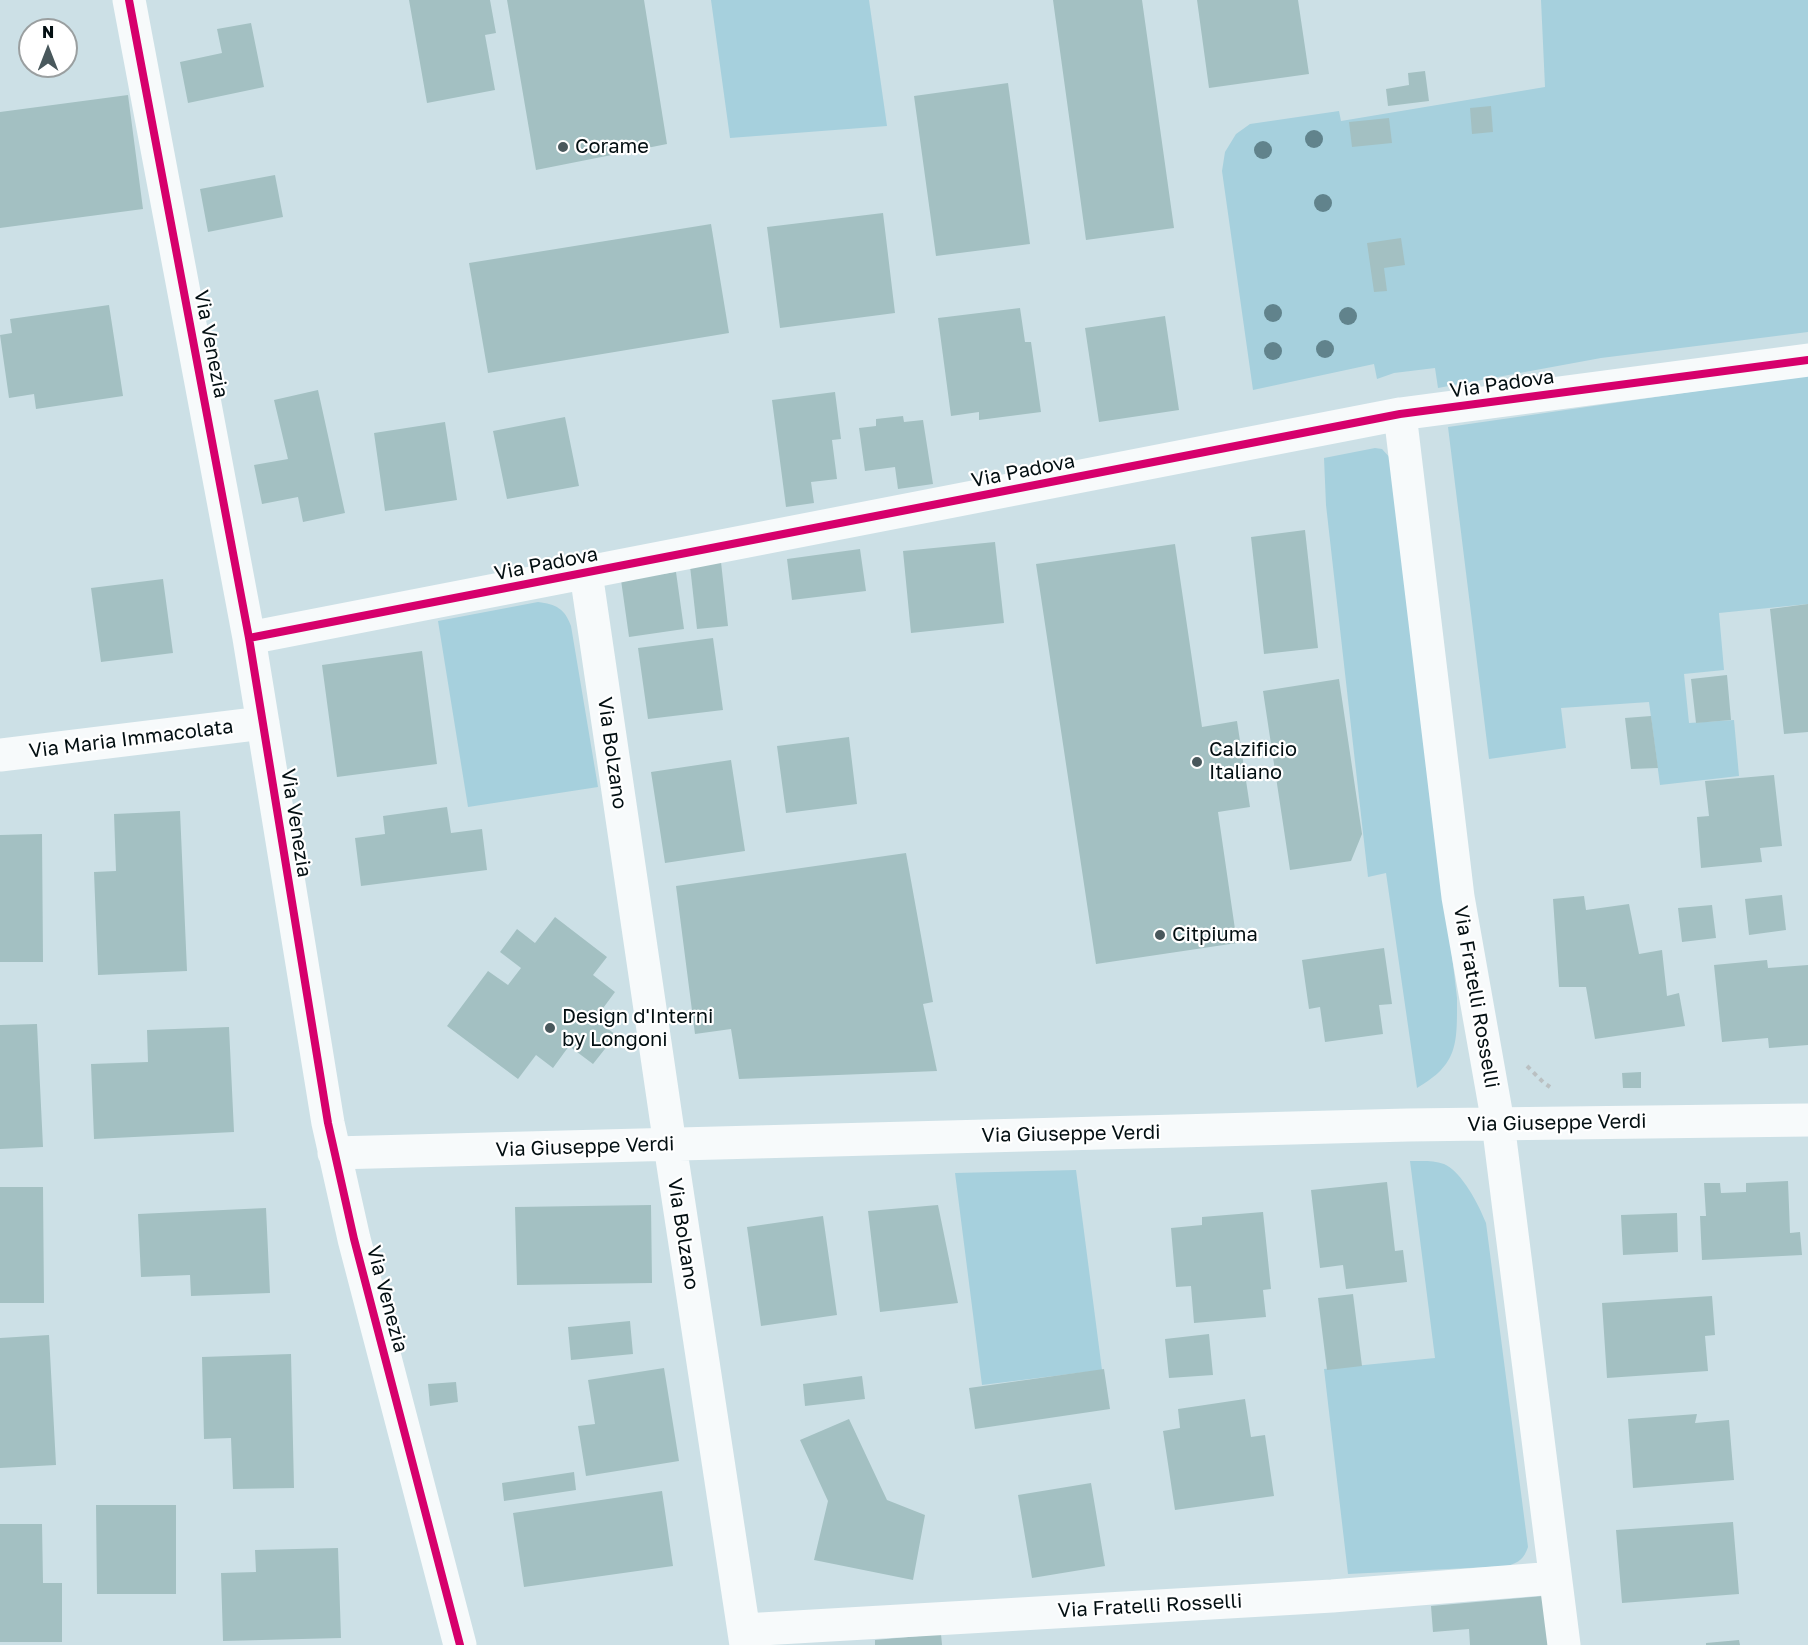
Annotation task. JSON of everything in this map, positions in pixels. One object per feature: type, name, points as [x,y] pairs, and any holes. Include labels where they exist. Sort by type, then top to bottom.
[{"type":"street","name":"Via Venezia","points":[[129,0],[249,638],[334,1153],[460,1645]]},
{"type":"street","name":"Via Padova","points":[[249,638],[1400,414],[1808,360]]},
{"type":"street","name":"Via Fratelli Rosselli","points":[[1400,414],[1458,897],[1498,1124],[1564,1645]]},
{"type":"street","name":"Via Bolzano","points":[[586,573],[745,1638]]},
{"type":"street","name":"Via Maria Immacolata","points":[[0,755],[263,723]]},
{"type":"street","name":"Via Giuseppe Verdi","points":[[334,1153],[1498,1124],[1808,1120]]},
{"type":"street","name":"Via Fratelli Rosselli","points":[[745,1638],[1555,1578]]},
{"type":"path","points":[[1522,1060],[1528,1069],[1543,1082],[1557,1090]]},
{"type":"shaded area","points":[[711,0],[869,0],[887,126],[730,138]]},
{"type":"shaded area","points":[[1541,0],[1808,0],[1808,332],[1601,358],[1438,388],[1435,368],[1394,373],[1377,379],[1374,364],[1253,390],[1222,171],[1225,152],[1236,134],[1250,124],[1339,111],[1341,121],[1545,87]]},
{"type":"shaded area","points":[[1808,375],[1808,604],[1719,613],[1724,670],[1684,674],[1689,723],[1734,720],[1739,776],[1660,785],[1649,702],[1561,708],[1566,748],[1489,759],[1448,427]]},
{"type":"shaded area","points":[[1375,448],[1382,449],[1393,461],[1457,998],[1457,1028],[1453,1051],[1441,1070],[1417,1088],[1386,873],[1368,877],[1326,505],[1324,458]]},
{"type":"shaded area","points":[[538,602],[559,608],[566,615],[571,626],[598,787],[468,807],[438,621]]},
{"type":"shaded area","points":[[1410,1161],[1436,1162],[1451,1168],[1469,1190],[1486,1223],[1528,1547],[1521,1559],[1508,1566],[1348,1574],[1324,1369],[1435,1358]]},
{"type":"shaded area","points":[[1076,1170],[1102,1370],[982,1385],[955,1173]]},
{"type":"building","points":[[409,0],[490,0],[496,33],[485,35],[495,90],[427,103]]},
{"type":"building","points":[[507,0],[644,0],[667,144],[536,170]]},
{"type":"building","points":[[1053,0],[1142,0],[1174,228],[1086,240]]},
{"type":"building","points":[[1197,0],[1298,0],[1309,74],[1209,88]]},
{"type":"building","points":[[251,23],[264,87],[188,103],[180,62],[222,53],[217,29]]},
{"type":"building","points":[[1425,71],[1429,101],[1388,106],[1386,89],[1409,85],[1408,73]]},
{"type":"building","points":[[1008,83],[1030,244],[936,256],[914,96]]},
{"type":"building","points":[[128,95],[143,209],[0,228],[0,112]]},
{"type":"building","points":[[1491,106],[1493,132],[1472,134],[1470,108]]},
{"type":"building","points":[[1389,118],[1392,143],[1352,147],[1349,122]]},
{"type":"building","points":[[275,175],[283,217],[208,232],[200,189]]},
{"type":"building","points":[[883,213],[895,313],[780,328],[767,227]]},
{"type":"building","points":[[711,224],[729,333],[488,373],[469,263]]},
{"type":"building","points":[[1401,238],[1405,265],[1384,268],[1387,291],[1374,292],[1367,243]]},
{"type":"building","points":[[109,305],[123,396],[36,409],[34,394],[9,398],[0,335],[12,333],[10,319]]},
{"type":"building","points":[[1020,308],[1025,342],[1031,342],[1041,412],[979,420],[979,412],[951,416],[938,318]]},
{"type":"building","points":[[1165,316],[1179,410],[1099,422],[1085,328]]},
{"type":"building","points":[[318,390],[345,513],[303,522],[298,497],[262,504],[254,465],[288,459],[274,400]]},
{"type":"building","points":[[835,392],[841,439],[832,440],[837,479],[811,482],[814,503],[786,507],[772,400]]},
{"type":"building","points":[[903,416],[904,422],[923,420],[933,484],[898,489],[895,467],[865,471],[859,428],[876,426],[876,419]]},
{"type":"building","points":[[565,417],[579,486],[507,499],[493,431]]},
{"type":"building","points":[[445,422],[457,500],[385,511],[374,433]]},
{"type":"building","points":[[1305,530],[1318,648],[1264,654],[1251,537]]},
{"type":"building","points":[[995,542],[1004,623],[911,633],[903,551]]},
{"type":"building","points":[[1175,544],[1202,727],[1237,721],[1250,807],[1218,812],[1237,943],[1096,964],[1036,564]]},
{"type":"building","points":[[860,549],[866,591],[792,600],[787,559]]},
{"type":"building","points":[[721,562],[728,626],[697,629],[690,566]]},
{"type":"building","points":[[676,572],[684,629],[629,637],[621,580]]},
{"type":"building","points":[[163,579],[173,653],[101,662],[91,588]]},
{"type":"building","points":[[1808,604],[1808,732],[1784,734],[1770,609]]},
{"type":"building","points":[[713,638],[723,710],[648,719],[638,648]]},
{"type":"building","points":[[422,651],[437,764],[337,777],[322,665]]},
{"type":"building","points":[[1727,675],[1731,720],[1696,723],[1691,679]]},
{"type":"building","points":[[1339,679],[1362,834],[1351,861],[1290,870],[1263,691]]},
{"type":"building","points":[[1651,716],[1658,768],[1631,769],[1625,718]]},
{"type":"building","points":[[849,737],[857,804],[786,813],[777,746]]},
{"type":"building","points":[[731,760],[745,851],[665,863],[651,772]]},
{"type":"building","points":[[1774,775],[1782,846],[1760,848],[1762,862],[1701,868],[1697,817],[1709,816],[1705,781]]},
{"type":"building","points":[[447,807],[451,833],[482,829],[487,870],[361,886],[355,838],[385,834],[383,816]]},
{"type":"building","points":[[180,811],[187,971],[98,975],[94,872],[116,871],[114,814]]},
{"type":"building","points":[[42,834],[43,962],[0,962],[0,835]]},
{"type":"building","points":[[906,853],[933,1002],[923,1004],[937,1071],[739,1079],[731,1029],[695,1034],[676,886]]},
{"type":"building","points":[[1782,895],[1786,930],[1749,935],[1745,899]]},
{"type":"building","points":[[1584,896],[1586,910],[1629,904],[1639,954],[1662,950],[1667,996],[1679,993],[1685,1026],[1595,1039],[1586,987],[1559,987],[1553,899]]},
{"type":"building","points":[[1712,905],[1716,938],[1682,942],[1678,908]]},
{"type":"building","points":[[555,917],[607,957],[593,975],[615,992],[595,1019],[616,1035],[593,1064],[569,1046],[553,1068],[536,1055],[518,1079],[447,1026],[488,971],[508,985],[521,968],[500,952],[517,929],[535,943]]},
{"type":"building","points":[[1384,948],[1392,1004],[1379,1005],[1383,1034],[1325,1042],[1320,1007],[1309,1009],[1302,960]]},
{"type":"building","points":[[1767,960],[1768,968],[1808,965],[1808,1045],[1769,1048],[1768,1038],[1722,1042],[1714,965]]},
{"type":"building","points":[[37,1024],[43,1147],[0,1149],[0,1025]]},
{"type":"building","points":[[229,1027],[234,1132],[94,1139],[91,1064],[148,1062],[147,1030]]},
{"type":"building","points":[[1641,1072],[1641,1088],[1623,1088],[1622,1073]]},
{"type":"building","points":[[1788,1181],[1790,1233],[1800,1232],[1802,1255],[1702,1260],[1700,1216],[1706,1216],[1704,1183],[1720,1183],[1721,1193],[1746,1192],[1746,1183]]},
{"type":"building","points":[[1387,1182],[1395,1251],[1403,1250],[1407,1282],[1346,1289],[1343,1265],[1320,1268],[1311,1190]]},
{"type":"building","points":[[0,1187],[43,1187],[44,1303],[0,1303]]},
{"type":"building","points":[[651,1205],[652,1283],[517,1285],[515,1207]]},
{"type":"building","points":[[938,1205],[958,1303],[880,1312],[868,1211]]},
{"type":"building","points":[[266,1208],[270,1293],[191,1296],[190,1275],[141,1277],[138,1214]]},
{"type":"building","points":[[1263,1212],[1271,1289],[1263,1290],[1266,1317],[1194,1323],[1191,1286],[1176,1287],[1171,1228],[1202,1225],[1202,1217]]},
{"type":"building","points":[[1677,1213],[1678,1252],[1623,1255],[1621,1215]]},
{"type":"building","points":[[823,1216],[837,1315],[761,1326],[747,1227]]},
{"type":"building","points":[[1353,1294],[1362,1366],[1327,1370],[1318,1298]]},
{"type":"building","points":[[1712,1296],[1715,1335],[1705,1336],[1708,1371],[1607,1378],[1602,1303]]},
{"type":"building","points":[[630,1321],[633,1354],[571,1360],[568,1327]]},
{"type":"building","points":[[1209,1334],[1213,1375],[1169,1378],[1165,1339]]},
{"type":"building","points":[[49,1335],[56,1465],[0,1468],[0,1338]]},
{"type":"building","points":[[291,1354],[294,1488],[233,1489],[231,1438],[204,1439],[202,1357]]},
{"type":"building","points":[[664,1368],[679,1461],[586,1476],[578,1426],[595,1424],[588,1380]]},
{"type":"building","points":[[1104,1369],[1110,1409],[975,1429],[969,1388]]},
{"type":"building","points":[[862,1376],[865,1399],[805,1406],[803,1384]]},
{"type":"building","points":[[456,1382],[458,1402],[430,1406],[428,1384]]},
{"type":"building","points":[[1245,1399],[1251,1437],[1265,1435],[1274,1496],[1175,1510],[1163,1431],[1180,1428],[1178,1409]]},
{"type":"building","points":[[1697,1414],[1695,1423],[1729,1420],[1734,1480],[1633,1488],[1628,1419]]},
{"type":"building","points":[[849,1419],[887,1500],[925,1515],[913,1580],[814,1560],[828,1501],[800,1440]]},
{"type":"building","points":[[574,1472],[576,1490],[504,1501],[502,1483]]},
{"type":"building","points":[[1091,1483],[1105,1566],[1032,1578],[1018,1495]]},
{"type":"building","points":[[662,1491],[673,1566],[524,1587],[513,1513]]},
{"type":"building","points":[[96,1505],[176,1505],[176,1594],[97,1594]]},
{"type":"building","points":[[1733,1522],[1739,1594],[1622,1603],[1616,1530]]},
{"type":"building","points":[[0,1524],[42,1524],[43,1583],[62,1583],[62,1642],[0,1642]]},
{"type":"building","points":[[338,1548],[341,1638],[223,1641],[221,1573],[256,1572],[255,1550]]},
{"type":"building","points":[[1543,1596],[1548,1645],[1470,1645],[1469,1629],[1433,1632],[1431,1606]]},
{"type":"building","points":[[941,1634],[942,1645],[875,1645],[875,1640]]},
{"type":"building","points":[[1739,1640],[1740,1645],[1706,1645],[1706,1643]]},
{"type":"cycle path","points":[[129,0],[249,638],[328,1123],[354,1239],[460,1645]]},
{"type":"cycle path","points":[[249,638],[1400,414],[1808,360]]},
{"type":"place","name":"Corame","points":[[563,147]]},
{"type":"place","name":"Calzificio Italiano","points":[[1197,762]]},
{"type":"place","name":"Citpiuma","points":[[1160,935]]},
{"type":"place","name":"Design d'Interni by Longoni","points":[[550,1028]]}]
